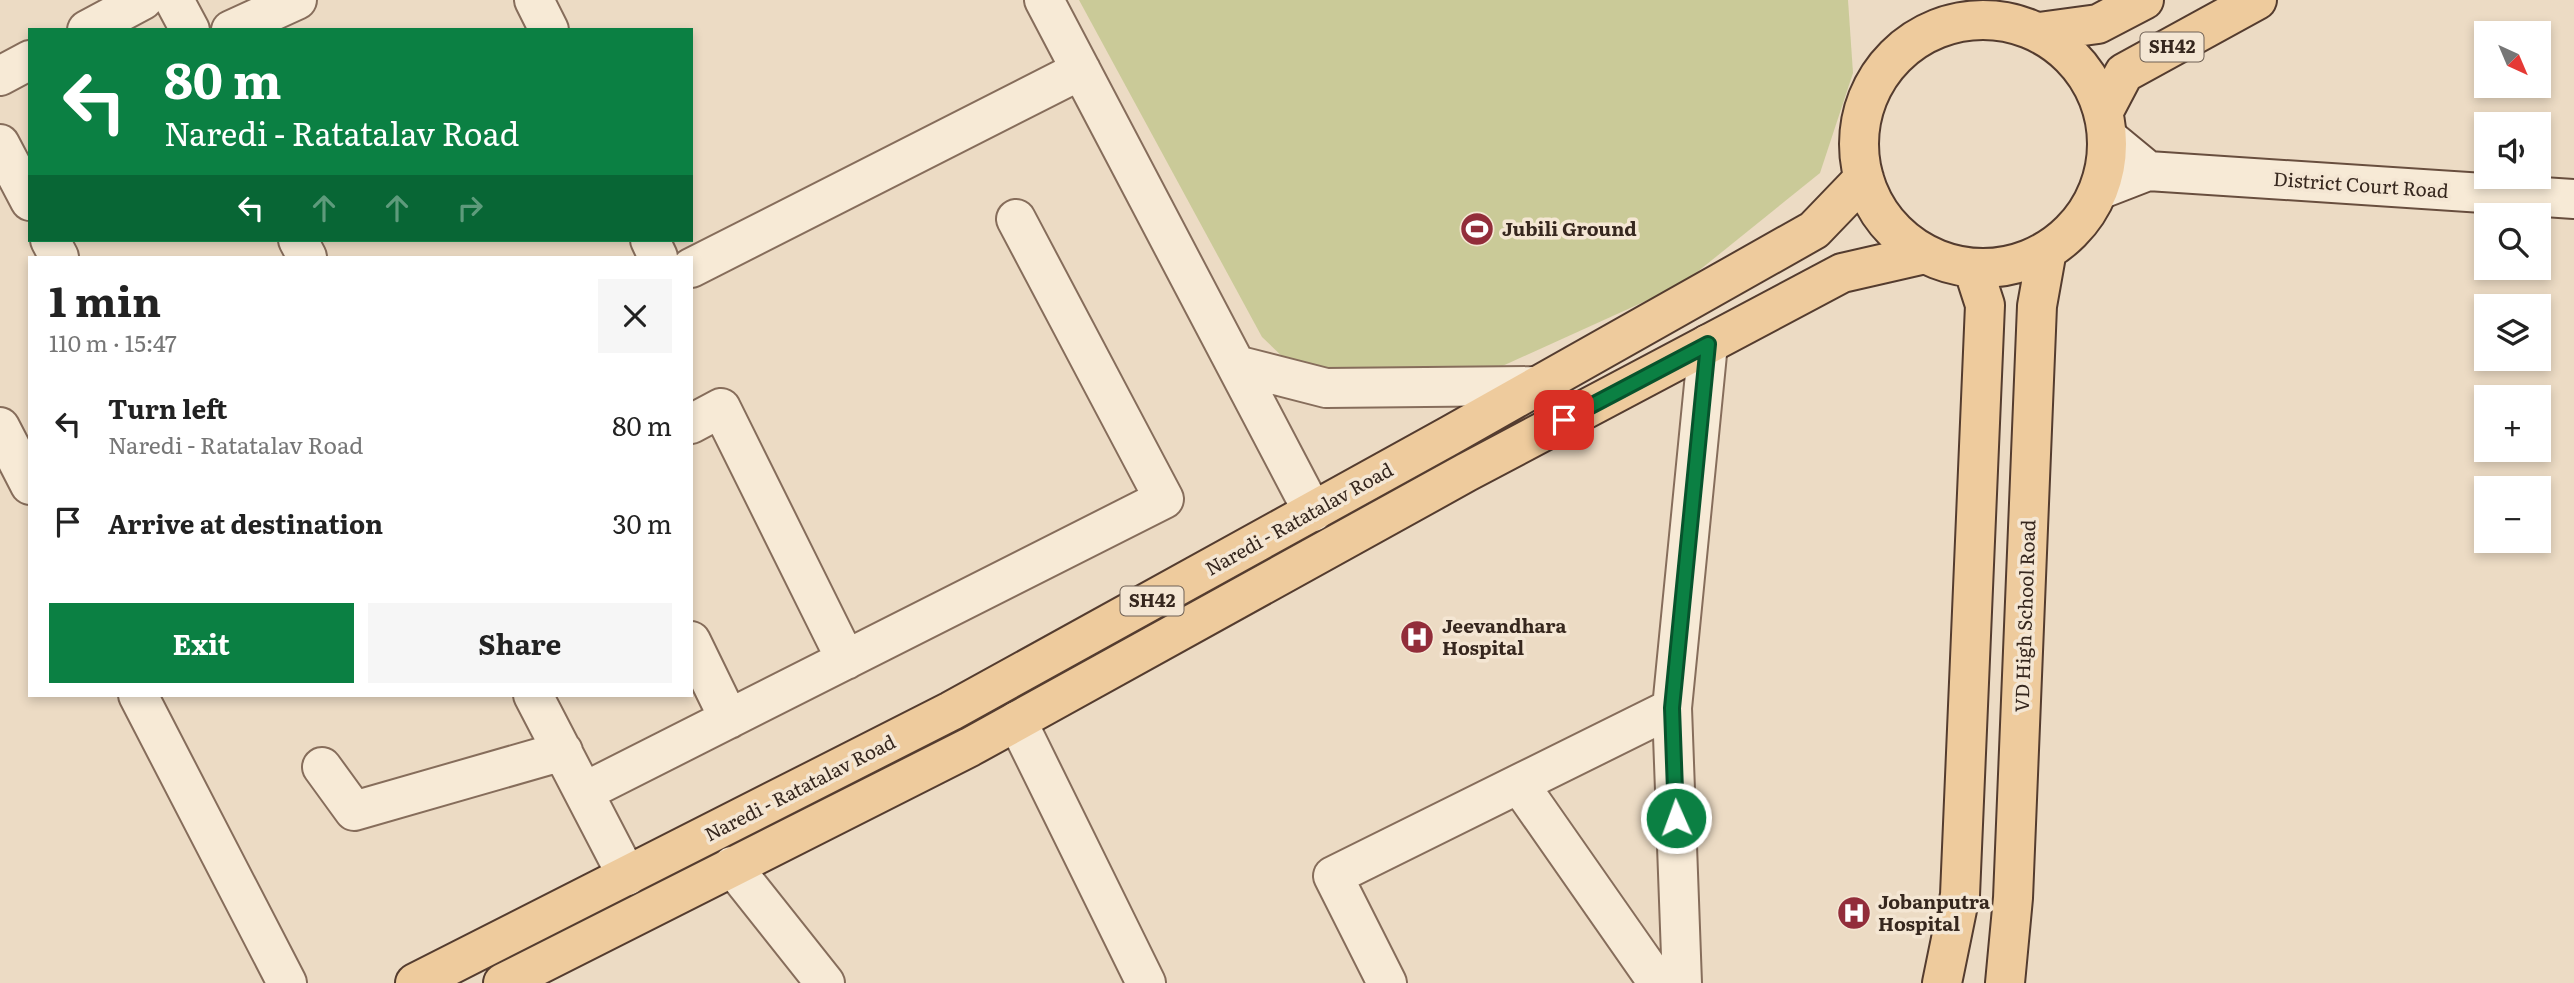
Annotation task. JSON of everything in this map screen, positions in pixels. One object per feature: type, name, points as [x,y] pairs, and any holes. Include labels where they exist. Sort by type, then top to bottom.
[{"type":"main road","points":[[1914,40],[1930,0]]},
{"type":"main road","name":"SH42","points":[[2014,18],[2098,24],[2144,0]]},
{"type":"main road","name":"SH42","points":[[2106,125],[2124,74],[2257,0]]},
{"type":"main road","points":[[2014,18],[2060,46],[2080,64],[2094,86],[2106,125],[2106,164],[2099,190],[2086,214],[2068,234],[2047,250],[2023,262],[1998,268],[1973,268],[1948,263],[1925,254],[1904,240],[1886,223],[1873,202],[1864,178],[1859,153],[1860,127],[1878,78],[1894,58],[1914,40],[1937,28],[1962,21],[2014,18]]},
{"type":"main road","name":"Naredi - Ratatalav Road","points":[[415,983],[951,711],[1313,512],[1814,230],[1864,178]]},
{"type":"main road","name":"VD High School Road","points":[[2005,983],[2013,898],[2037,306],[2047,250]]},
{"type":"main road","name":"Naredi - Ratatalav Road","points":[[503,983],[1017,721],[1467,471],[1842,272],[1925,254]]},
{"type":"main road","points":[[1942,983],[1960,882],[1984,305],[1973,268]]},
{"type":"street","points":[[91,28],[143,0]]},
{"type":"street","points":[[174,0],[189,28]]},
{"type":"street","points":[[236,28],[297,0]]},
{"type":"street","points":[[534,0],[548,28]]},
{"type":"street","points":[[1044,0],[1313,512]]},
{"type":"street","points":[[0,76],[28,61]]},
{"type":"street","points":[[693,267],[1081,70]]},
{"type":"street","points":[[2099,190],[2148,171],[2106,125]]},
{"type":"street","points":[[0,144],[28,197]]},
{"type":"street","name":"District Court Road","points":[[2148,171],[2574,199]]},
{"type":"street","points":[[584,793],[1164,499],[1016,219]]},
{"type":"street","points":[[1682,983],[1672,708],[1708,344]]},
{"type":"street","points":[[1236,365],[1326,388],[1539,386]]},
{"type":"street","points":[[693,423],[721,408],[846,660]]},
{"type":"street","points":[[0,427],[28,481]]},
{"type":"street","points":[[693,645],[729,719]]},
{"type":"street","points":[[139,697],[287,983]]},
{"type":"street","points":[[534,697],[627,876]]},
{"type":"street","points":[[1387,983],[1333,876],[1672,708]]},
{"type":"street","points":[[1017,721],[1146,983]]},
{"type":"street","points":[[321,767],[354,811],[563,751]]},
{"type":"street","points":[[1519,784],[1658,983]]},
{"type":"street","points":[[732,866],[825,983]]},
{"type":"green space","name":"Jubili Ground","points":[[1079,0],[1848,0],[1853,73],[1820,173],[1681,285],[1487,373],[1309,382],[1262,337]]},
{"type":"place","name":"Jubili Ground","points":[[1477,229]]},
{"type":"place","name":"Jeevandhara Hospital","points":[[1417,637]]},
{"type":"place","name":"Jobanputra Hospital","points":[[1854,913]]},
{"type":"route","points":[[1564,420],[1708,344],[1672,708],[1676,818]]}]
